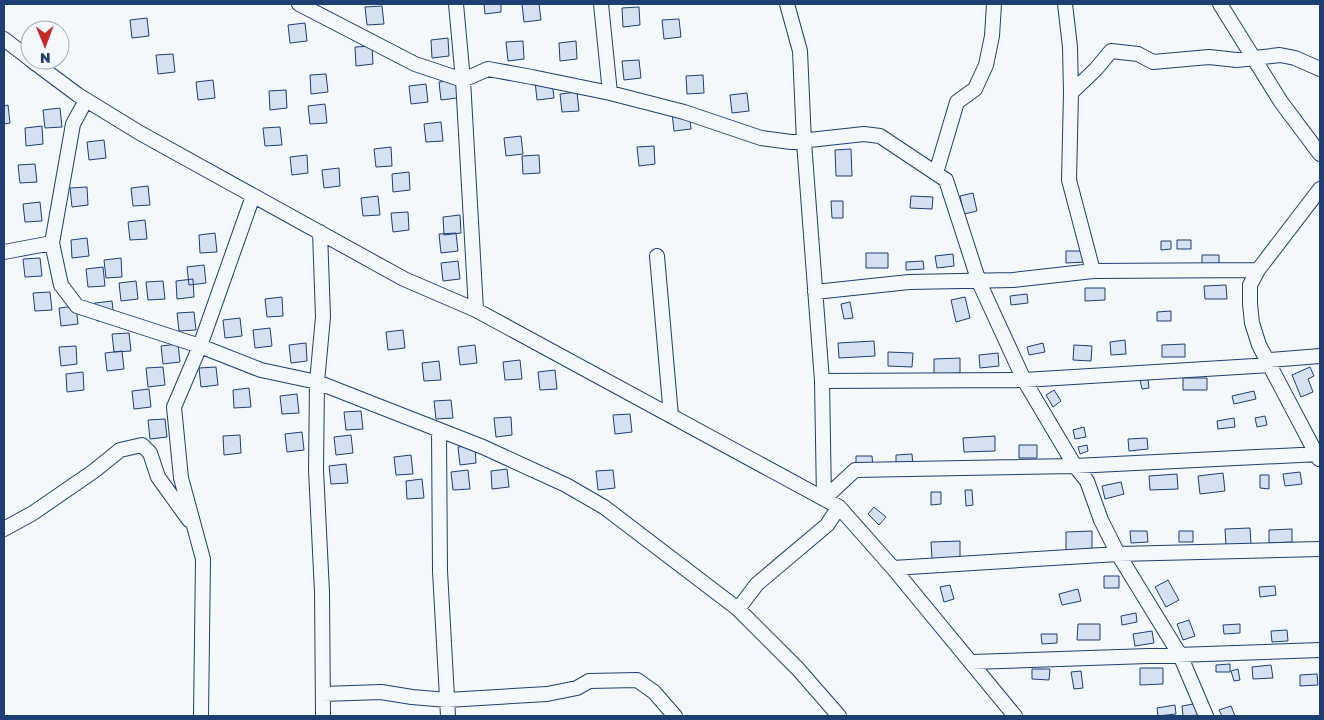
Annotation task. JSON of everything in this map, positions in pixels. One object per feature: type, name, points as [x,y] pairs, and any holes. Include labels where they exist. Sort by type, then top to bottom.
[{"type":"street","points":[[299,4],[415,64],[464,80],[488,69],[610,93],[684,112],[761,138],[804,142],[864,134],[880,136],[946,180],[979,282],[1024,380],[1075,466],[1087,481],[1101,520],[1118,554],[1180,655],[1206,716]]},
{"type":"street","points":[[456,4],[464,80],[476,310]]},
{"type":"street","points":[[601,4],[610,93]]},
{"type":"street","points":[[787,4],[800,52],[804,142],[822,382],[824,499]]},
{"type":"street","points":[[936,173],[957,102],[974,89],[986,65],[992,36],[994,4]]},
{"type":"street","points":[[1066,4],[1072,93],[1069,180],[1093,271]]},
{"type":"street","points":[[1220,4],[1280,102],[1320,154]]},
{"type":"street","points":[[4,39],[20,52]]},
{"type":"street","points":[[1072,93],[1096,69],[1110,51],[1138,54],[1153,62],[1210,57],[1237,60],[1280,56],[1295,58],[1320,69]]},
{"type":"street","points":[[44,70],[86,100],[253,196],[404,279],[476,310],[839,507],[893,568],[1015,716]]},
{"type":"street","points":[[86,100],[73,124],[52,243],[61,285],[77,306],[200,346],[261,370],[317,382],[439,431],[484,446],[566,485],[604,507],[738,609],[798,669],[839,716]]},
{"type":"street","points":[[824,499],[855,470],[1075,466],[1319,456],[1260,345],[1252,323],[1250,286],[1258,270],[1320,189]]},
{"type":"street","points":[[201,716],[203,559],[181,478],[174,407],[200,346],[253,196]]},
{"type":"street","points":[[320,232],[323,317],[317,382],[316,470],[323,716]]},
{"type":"street","points":[[4,252],[52,243]]},
{"type":"street","points":[[657,256],[671,416]]},
{"type":"street","points":[[815,292],[909,282],[979,282],[1093,271],[1258,270]]},
{"type":"street","points":[[822,382],[1024,380],[1270,363],[1320,356]]},
{"type":"street","points":[[439,431],[440,571],[448,716]]},
{"type":"street","points":[[4,529],[33,513],[120,450],[142,445],[150,452],[158,477],[195,529]]},
{"type":"street","points":[[738,609],[757,584],[827,525],[839,507]]},
{"type":"street","points":[[893,568],[1118,554],[1320,549]]},
{"type":"street","points":[[971,662],[1320,650]]},
{"type":"street","points":[[323,694],[381,692],[412,698],[448,700],[547,694],[578,688],[589,681],[637,680],[654,692],[675,716]]},
{"type":"building","points":[[484,4],[501,4],[501,12],[485,14]]},
{"type":"building","points":[[522,4],[539,4],[541,20],[524,22]]},
{"type":"building","points":[[382,6],[384,24],[367,25],[365,7]]},
{"type":"building","points":[[639,7],[640,25],[623,27],[622,8]]},
{"type":"building","points":[[147,18],[149,36],[132,38],[130,20]]},
{"type":"building","points":[[679,19],[681,37],[664,39],[662,20]]},
{"type":"building","points":[[305,23],[307,41],[290,43],[288,25]]},
{"type":"building","points":[[448,38],[449,56],[432,58],[431,40]]},
{"type":"building","points":[[523,41],[524,59],[508,61],[506,42]]},
{"type":"building","points":[[576,41],[577,59],[560,61],[559,43]]},
{"type":"building","points":[[372,46],[373,64],[356,66],[355,47]]},
{"type":"building","points":[[173,54],[175,72],[158,74],[156,55]]},
{"type":"building","points":[[639,60],[641,78],[624,80],[622,61]]},
{"type":"building","points":[[326,74],[328,92],[311,94],[310,75]]},
{"type":"building","points":[[703,75],[704,93],[687,94],[686,76]]},
{"type":"building","points":[[213,80],[215,98],[198,100],[196,82]]},
{"type":"building","points":[[456,80],[457,98],[441,100],[439,82]]},
{"type":"building","points":[[552,80],[554,98],[537,100],[535,81]]},
{"type":"building","points":[[426,84],[428,102],[411,104],[409,86]]},
{"type":"building","points":[[286,90],[287,108],[270,110],[269,91]]},
{"type":"building","points":[[577,92],[579,111],[562,112],[560,94]]},
{"type":"building","points":[[747,93],[749,111],[732,113],[730,95]]},
{"type":"building","points":[[325,104],[327,123],[310,124],[308,106]]},
{"type":"building","points":[[8,105],[10,123],[4,124],[4,106]]},
{"type":"building","points":[[60,108],[62,127],[45,128],[43,110]]},
{"type":"building","points":[[689,111],[691,129],[674,131],[672,113]]},
{"type":"building","points":[[441,122],[443,141],[426,142],[424,124]]},
{"type":"building","points":[[42,126],[43,144],[26,146],[25,128]]},
{"type":"building","points":[[280,127],[282,145],[265,146],[263,128]]},
{"type":"building","points":[[521,136],[523,154],[506,156],[504,138]]},
{"type":"building","points":[[104,140],[106,158],[89,160],[87,142]]},
{"type":"building","points":[[654,146],[655,164],[639,166],[637,147]]},
{"type":"building","points":[[391,147],[392,166],[376,167],[374,149]]},
{"type":"building","points":[[851,149],[852,176],[836,176],[835,150]]},
{"type":"building","points":[[307,155],[308,173],[292,175],[290,157]]},
{"type":"building","points":[[539,155],[540,173],[523,174],[522,156]]},
{"type":"building","points":[[35,164],[37,182],[20,183],[18,165]]},
{"type":"building","points":[[339,168],[340,186],[324,188],[322,170]]},
{"type":"building","points":[[409,172],[410,190],[393,192],[392,174]]},
{"type":"building","points":[[148,186],[150,205],[133,206],[131,188]]},
{"type":"building","points":[[87,187],[88,205],[72,207],[70,188]]},
{"type":"building","points":[[973,193],[977,211],[964,214],[960,196]]},
{"type":"building","points":[[378,196],[380,215],[363,216],[361,198]]},
{"type":"building","points":[[911,196],[933,197],[932,209],[910,208]]},
{"type":"building","points":[[831,201],[843,201],[843,218],[832,218]]},
{"type":"building","points":[[40,202],[42,221],[25,222],[23,204]]},
{"type":"building","points":[[408,212],[409,230],[393,232],[391,213]]},
{"type":"building","points":[[460,215],[461,233],[444,235],[443,217]]},
{"type":"building","points":[[145,220],[147,239],[130,240],[128,222]]},
{"type":"building","points":[[215,233],[217,252],[200,253],[199,235]]},
{"type":"building","points":[[456,233],[458,251],[441,253],[439,234]]},
{"type":"building","points":[[87,238],[89,256],[72,258],[71,240]]},
{"type":"building","points":[[1177,240],[1191,240],[1191,249],[1177,249]]},
{"type":"building","points":[[1161,241],[1171,241],[1171,249],[1161,250]]},
{"type":"building","points":[[1066,251],[1084,251],[1085,262],[1066,263]]},
{"type":"building","points":[[866,253],[888,253],[888,268],[866,268]]},
{"type":"building","points":[[953,254],[954,266],[937,268],[935,256]]},
{"type":"building","points":[[1202,255],[1219,255],[1219,264],[1202,265]]},
{"type":"building","points":[[40,258],[42,276],[25,277],[23,259]]},
{"type":"building","points":[[121,258],[122,277],[106,278],[104,260]]},
{"type":"building","points":[[458,261],[460,279],[443,281],[441,263]]},
{"type":"building","points":[[923,261],[924,269],[906,270],[906,262]]},
{"type":"building","points":[[204,265],[206,283],[189,285],[187,267]]},
{"type":"building","points":[[103,267],[105,286],[88,287],[86,269]]},
{"type":"building","points":[[193,279],[194,297],[177,299],[176,281]]},
{"type":"building","points":[[136,281],[138,299],[121,301],[119,283]]},
{"type":"building","points":[[163,281],[165,299],[148,300],[146,282]]},
{"type":"building","points":[[1226,285],[1227,299],[1205,299],[1204,286]]},
{"type":"building","points":[[1085,288],[1105,288],[1105,300],[1085,301]]},
{"type":"building","points":[[50,292],[52,310],[35,311],[33,293]]},
{"type":"building","points":[[1027,294],[1028,303],[1011,305],[1010,296]]},
{"type":"building","points":[[282,297],[283,316],[267,317],[265,299]]},
{"type":"building","points":[[965,297],[970,318],[956,322],[951,300]]},
{"type":"building","points":[[112,301],[114,319],[97,321],[95,303]]},
{"type":"building","points":[[850,302],[853,318],[844,319],[841,304]]},
{"type":"building","points":[[76,306],[78,324],[61,326],[59,308]]},
{"type":"building","points":[[1171,311],[1171,321],[1157,321],[1157,312]]},
{"type":"building","points":[[194,312],[196,330],[179,331],[177,313]]},
{"type":"building","points":[[240,318],[242,336],[225,338],[223,320]]},
{"type":"building","points":[[270,328],[272,346],[255,348],[253,330]]},
{"type":"building","points":[[403,330],[405,348],[388,350],[386,332]]},
{"type":"building","points":[[129,333],[131,351],[114,352],[112,334]]},
{"type":"building","points":[[1125,340],[1126,354],[1111,355],[1110,342]]},
{"type":"building","points":[[874,341],[875,356],[839,358],[838,343]]},
{"type":"building","points":[[306,343],[307,361],[291,363],[289,345]]},
{"type":"building","points":[[1043,343],[1045,352],[1029,355],[1027,347]]},
{"type":"building","points":[[178,344],[180,362],[163,364],[161,346]]},
{"type":"building","points":[[1185,344],[1185,357],[1162,357],[1162,345]]},
{"type":"building","points":[[475,345],[477,363],[460,365],[458,347]]},
{"type":"building","points":[[1074,345],[1092,346],[1091,361],[1073,360]]},
{"type":"building","points":[[76,346],[77,364],[61,366],[59,347]]},
{"type":"building","points":[[122,351],[124,369],[107,371],[105,353]]},
{"type":"building","points":[[888,352],[913,353],[912,367],[888,366]]},
{"type":"building","points":[[998,353],[999,366],[980,368],[979,355]]},
{"type":"building","points":[[960,358],[960,373],[934,374],[934,359]]},
{"type":"building","points":[[520,360],[522,379],[505,380],[503,362]]},
{"type":"building","points":[[439,361],[441,380],[424,381],[422,363]]},
{"type":"building","points":[[163,367],[165,385],[148,387],[146,368]]},
{"type":"building","points":[[216,367],[218,385],[201,387],[199,368]]},
{"type":"building","points":[[1310,367],[1314,376],[1308,379],[1313,392],[1301,397],[1292,375]]},
{"type":"building","points":[[555,370],[557,389],[540,390],[538,372]]},
{"type":"building","points":[[83,372],[84,390],[67,392],[66,374]]},
{"type":"building","points":[[1183,378],[1207,378],[1207,390],[1183,390]]},
{"type":"building","points":[[1148,379],[1149,388],[1142,389],[1140,380]]},
{"type":"building","points":[[249,388],[251,407],[234,408],[233,390]]},
{"type":"building","points":[[149,389],[151,407],[134,409],[132,391]]},
{"type":"building","points":[[1054,390],[1061,401],[1053,407],[1046,395]]},
{"type":"building","points":[[1254,391],[1256,399],[1234,404],[1232,396]]},
{"type":"building","points":[[297,394],[299,413],[282,414],[280,396]]},
{"type":"building","points":[[451,400],[453,418],[436,419],[434,401]]},
{"type":"building","points":[[361,411],[363,429],[346,430],[344,412]]},
{"type":"building","points":[[630,414],[632,432],[615,434],[613,415]]},
{"type":"building","points":[[1265,416],[1267,425],[1257,427],[1255,418]]},
{"type":"building","points":[[511,417],[512,435],[496,437],[494,418]]},
{"type":"building","points":[[1234,418],[1235,427],[1218,429],[1217,421]]},
{"type":"building","points":[[165,419],[167,437],[150,439],[148,420]]},
{"type":"building","points":[[1084,427],[1086,437],[1075,439],[1073,430]]},
{"type":"building","points":[[302,432],[304,450],[287,452],[285,434]]},
{"type":"building","points":[[240,435],[241,453],[224,455],[223,436]]},
{"type":"building","points":[[351,435],[353,453],[336,455],[334,437]]},
{"type":"building","points":[[995,436],[995,451],[964,452],[963,438]]},
{"type":"building","points":[[1147,438],[1148,449],[1129,451],[1128,439]]},
{"type":"building","points":[[475,445],[476,463],[460,465],[458,447]]},
{"type":"building","points":[[1019,445],[1037,445],[1037,458],[1019,458]]},
{"type":"building","points":[[1087,445],[1088,451],[1080,454],[1078,447]]},
{"type":"building","points":[[912,454],[913,466],[896,466],[896,455]]},
{"type":"building","points":[[411,455],[413,474],[396,475],[394,457]]},
{"type":"building","points":[[856,456],[872,456],[873,467],[856,467]]},
{"type":"building","points":[[346,464],[348,483],[331,484],[329,466]]},
{"type":"building","points":[[507,469],[509,487],[492,489],[491,471]]},
{"type":"building","points":[[468,470],[470,489],[453,490],[451,472]]},
{"type":"building","points":[[613,470],[615,488],[598,490],[596,471]]},
{"type":"building","points":[[1300,472],[1302,484],[1285,486],[1283,474]]},
{"type":"building","points":[[1223,473],[1225,491],[1200,494],[1198,476]]},
{"type":"building","points":[[1177,474],[1178,489],[1150,490],[1149,476]]},
{"type":"building","points":[[1260,475],[1269,475],[1269,489],[1260,488]]},
{"type":"building","points":[[422,479],[424,498],[407,499],[406,481]]},
{"type":"building","points":[[1121,482],[1124,494],[1105,499],[1102,486]]},
{"type":"building","points":[[965,490],[972,490],[973,505],[966,506]]},
{"type":"building","points":[[931,492],[941,492],[941,504],[931,505]]},
{"type":"building","points":[[874,507],[886,517],[879,525],[868,514]]},
{"type":"building","points":[[1250,528],[1251,544],[1226,545],[1225,529]]},
{"type":"building","points":[[1292,529],[1292,542],[1269,543],[1269,530]]},
{"type":"building","points":[[1092,531],[1092,550],[1066,550],[1066,532]]},
{"type":"building","points":[[1130,531],[1147,531],[1148,542],[1131,543]]},
{"type":"building","points":[[1179,531],[1193,531],[1193,542],[1179,542]]},
{"type":"building","points":[[960,541],[960,558],[932,559],[931,542]]},
{"type":"building","points":[[1104,576],[1119,576],[1119,588],[1104,588]]},
{"type":"building","points":[[1168,580],[1179,600],[1166,607],[1155,587]]},
{"type":"building","points":[[950,585],[954,599],[944,602],[940,587]]},
{"type":"building","points":[[1275,586],[1276,595],[1260,597],[1259,587]]},
{"type":"building","points":[[1078,589],[1081,601],[1062,605],[1059,594]]},
{"type":"building","points":[[1136,613],[1137,622],[1122,625],[1121,616]]},
{"type":"building","points":[[1189,620],[1195,636],[1183,640],[1177,624]]},
{"type":"building","points":[[1078,624],[1100,624],[1100,640],[1077,640]]},
{"type":"building","points":[[1240,624],[1240,633],[1224,634],[1223,625]]},
{"type":"building","points":[[1287,630],[1288,641],[1272,642],[1271,631]]},
{"type":"building","points":[[1152,631],[1154,643],[1135,646],[1133,634]]},
{"type":"building","points":[[1041,634],[1057,634],[1057,643],[1042,644]]},
{"type":"building","points":[[1230,664],[1230,672],[1216,672],[1216,665]]},
{"type":"building","points":[[1271,665],[1273,678],[1253,679],[1252,667]]},
{"type":"building","points":[[1140,668],[1163,668],[1163,684],[1140,685]]},
{"type":"building","points":[[1032,669],[1050,669],[1049,680],[1032,679]]},
{"type":"building","points":[[1238,669],[1240,680],[1234,681],[1231,671]]},
{"type":"building","points":[[1081,671],[1083,688],[1074,689],[1071,672]]},
{"type":"building","points":[[1317,674],[1318,685],[1300,686],[1300,675]]},
{"type":"building","points":[[1199,703],[1201,715],[1183,716],[1182,706]]},
{"type":"building","points":[[1175,705],[1176,714],[1158,716],[1157,708]]},
{"type":"building","points":[[1231,706],[1235,716],[1222,716],[1219,710]]}]
